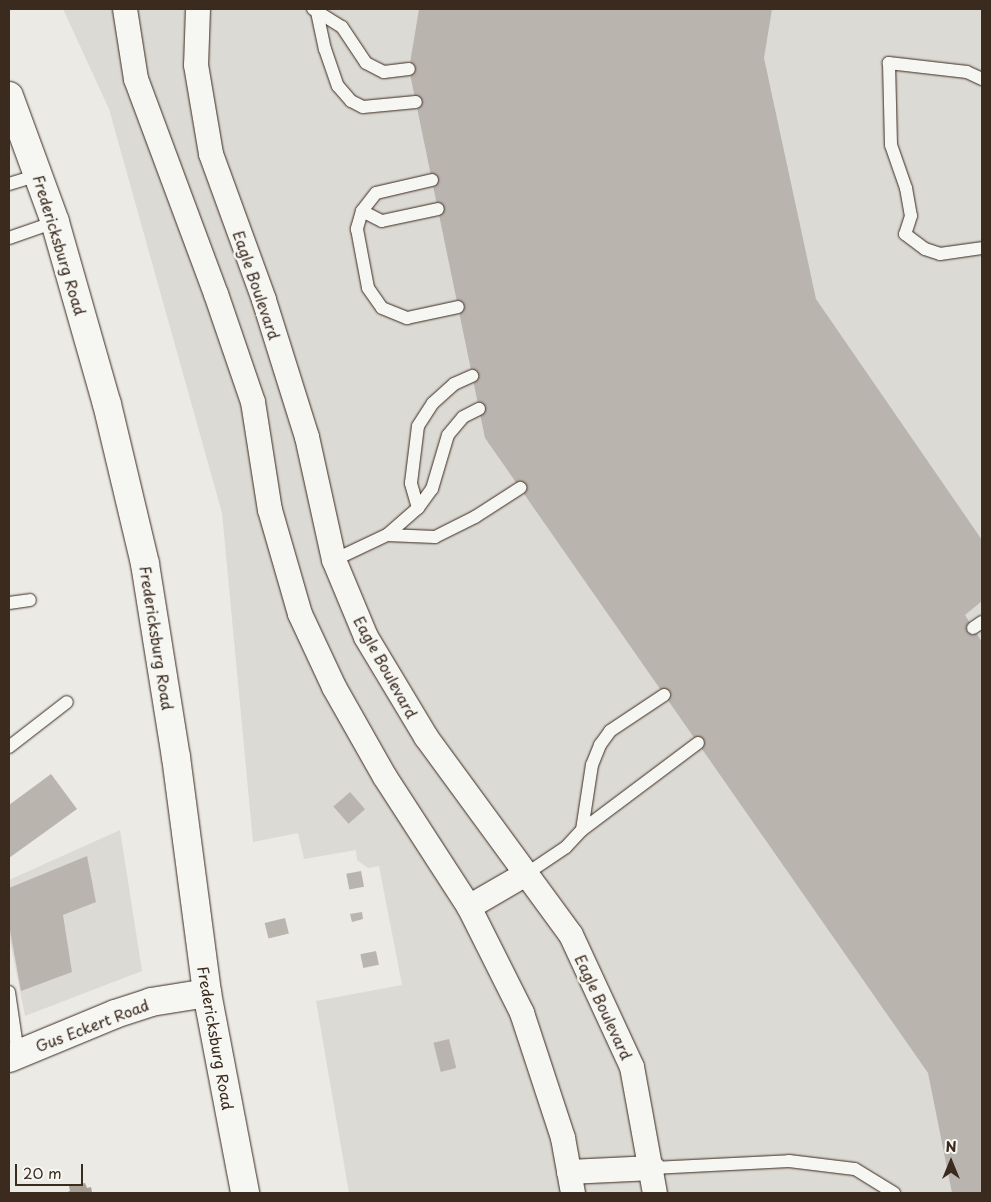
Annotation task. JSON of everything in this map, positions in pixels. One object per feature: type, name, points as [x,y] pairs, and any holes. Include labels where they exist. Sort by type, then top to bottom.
[{"type":"main road","name":"Fredericksburg Road","points":[[9,96],[54,222],[107,404],[145,564],[176,757],[207,992],[245,1193]]},
{"type":"main road","name":"Gus Eckert Road","points":[[13,1056],[144,1004],[207,992]]},
{"type":"street","points":[[125,9],[136,79],[216,294],[252,402],[270,510],[300,614],[334,687],[385,777],[469,908],[522,1013],[563,1138],[571,1183],[653,1168]]},
{"type":"street","name":"Eagle Boulevard","points":[[198,9],[196,64],[211,154],[264,300],[306,437],[334,560],[366,637],[426,737],[571,935],[632,1067],[653,1168],[655,1193]]},
{"type":"street","points":[[469,908],[526,874]]},
{"type":"lane","points":[[315,10],[342,27],[366,63],[384,72],[409,69]]},
{"type":"lane","points":[[315,10],[325,50],[338,86],[351,101],[363,107],[416,102]]},
{"type":"lane","points":[[982,79],[967,72],[889,63],[891,145],[906,188],[911,216],[905,234],[925,249],[940,254],[982,248]]},
{"type":"lane","points":[[9,184],[38,175]]},
{"type":"lane","points":[[432,180],[376,193],[362,211],[356,229],[368,288],[382,308],[406,318],[458,307]]},
{"type":"lane","points":[[362,211],[382,221],[438,209]]},
{"type":"lane","points":[[9,238],[54,222]]},
{"type":"lane","points":[[418,508],[411,483],[418,426],[440,397],[454,384],[472,376]]},
{"type":"lane","points":[[334,560],[387,535],[418,508],[432,489],[448,435],[463,417],[479,409]]},
{"type":"lane","points":[[387,535],[436,537],[475,517],[520,488]]},
{"type":"lane","points":[[9,603],[30,600]]},
{"type":"lane","points":[[582,830],[592,765],[600,745],[610,732],[664,695]]},
{"type":"lane","points":[[9,747],[67,702]]},
{"type":"lane","points":[[526,874],[566,847],[582,830],[698,744]]},
{"type":"lane","points":[[9,992],[13,1056]]},
{"type":"lane","points":[[653,1168],[789,1161],[855,1168],[894,1193]]},
{"type":"shaded area","points":[[63,9],[982,9],[982,1193],[349,1193],[316,1001],[402,985],[379,866],[368,868],[357,860],[356,850],[304,859],[298,833],[253,842],[222,513],[109,109]]},
{"type":"shaded area","points":[[120,830],[142,971],[25,1016],[9,936],[9,880]]},
{"type":"shaded area","points":[[85,1183],[87,1188],[91,1187],[92,1192],[99,1193],[65,1193],[70,1191],[69,1186]]},
{"type":"building","points":[[419,9],[772,9],[764,58],[816,299],[982,540],[982,601],[965,615],[982,642],[982,1193],[952,1193],[928,1073],[485,438],[409,69]]},
{"type":"building","points":[[51,774],[77,809],[9,858],[9,805]]},
{"type":"building","points":[[350,792],[365,809],[348,824],[333,806]]},
{"type":"building","points":[[87,856],[96,902],[63,915],[72,972],[21,991],[9,925],[9,888]]},
{"type":"building","points":[[361,871],[364,887],[349,890],[346,874]]},
{"type":"building","points":[[362,912],[363,919],[352,922],[350,914]]},
{"type":"building","points":[[285,918],[289,934],[268,939],[265,923]]},
{"type":"building","points":[[376,951],[379,965],[363,968],[360,954]]},
{"type":"building","points":[[449,1039],[456,1068],[441,1072],[433,1043]]}]
